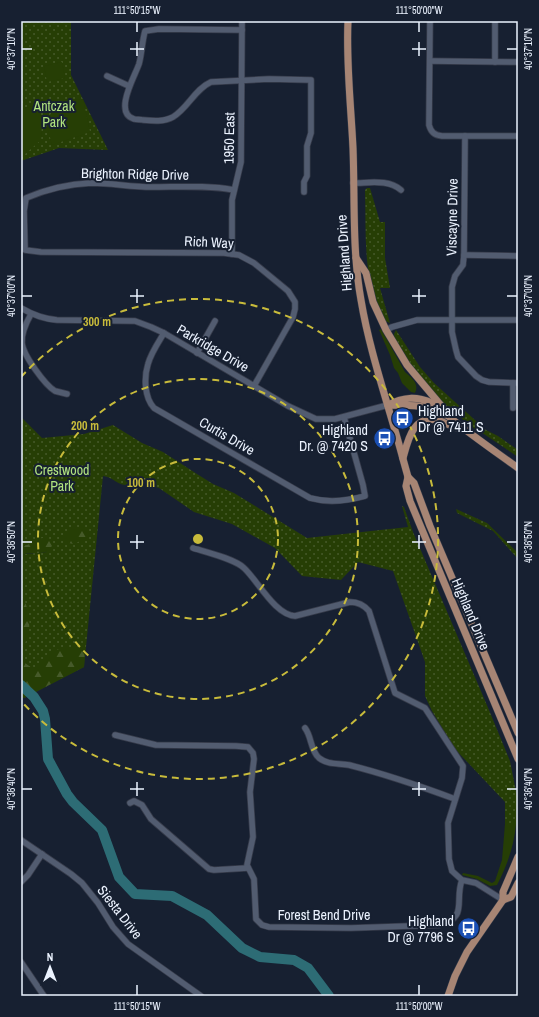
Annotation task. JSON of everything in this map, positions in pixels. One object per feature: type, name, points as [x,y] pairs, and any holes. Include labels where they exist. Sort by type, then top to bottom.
[{"type":"main road","name":"Highland Drive","points":[[348,21],[348,69],[353,143],[355,258],[364,317],[408,477],[414,484],[430,526],[518,733]]},
{"type":"main road","points":[[355,258],[366,272],[373,302],[386,330],[407,365],[445,412],[466,430],[518,468]]},
{"type":"main road","points":[[388,405],[421,406],[440,415],[445,412]]},
{"type":"main road","points":[[403,458],[408,439],[412,431],[421,422],[430,420],[440,421],[466,430]]},
{"type":"main road","name":"Highland Drive","points":[[408,477],[406,486],[416,515],[518,759]]},
{"type":"main road","points":[[448,996],[467,952],[503,900],[503,892],[518,857]]},
{"type":"main road","points":[[503,900],[511,897],[518,883]]},
{"type":"street","name":"1950 East","points":[[232,254],[231,206],[242,162],[242,21]]},
{"type":"street","points":[[430,21],[430,125],[433,132],[437,135],[518,136]]},
{"type":"street","points":[[495,21],[495,62]]},
{"type":"street","points":[[242,30],[145,31],[138,66],[127,93],[125,110],[133,119],[154,121],[163,120],[172,118],[181,111],[205,85],[218,81],[270,79],[311,80],[311,133],[307,146],[307,176],[304,182],[304,192]]},
{"type":"street","points":[[430,61],[518,62]]},
{"type":"street","points":[[107,76],[129,86]]},
{"type":"street","name":"Viscayne Drive","points":[[465,136],[464,255],[463,265],[453,281],[452,332],[458,356],[476,376],[489,382],[516,383]]},
{"type":"street","points":[[353,182],[388,183],[395,185],[401,190]]},
{"type":"street","name":"Brighton Ridge Drive","points":[[24,234],[24,211],[26,198],[39,192],[62,186],[92,183],[149,187],[211,187],[234,190]]},
{"type":"street","name":"Rich Way","points":[[24,234],[25,250],[41,252],[232,254],[246,258],[254,263],[288,291],[295,302],[293,317],[254,386]]},
{"type":"street","points":[[464,255],[518,256]]},
{"type":"street","name":"Parkridge Drive","points":[[21,308],[31,314],[46,319],[136,322],[151,327],[164,333],[294,409],[316,419],[335,419],[388,405]]},
{"type":"street","points":[[31,314],[22,336],[25,355],[47,384],[55,390],[67,394]]},
{"type":"street","points":[[386,330],[417,320],[518,320]]},
{"type":"street","points":[[197,353],[215,321]]},
{"type":"street","name":"Curtis Drive","points":[[164,333],[150,358],[146,372],[147,398],[154,408],[310,498],[320,501],[330,501],[354,499],[365,496],[344,417]]},
{"type":"street","points":[[513,408],[516,383]]},
{"type":"street","points":[[193,548],[243,567],[270,600],[290,616],[350,602],[358,603],[366,608],[372,616],[395,693],[425,708],[462,761],[462,778],[448,823],[448,859],[452,871],[462,880],[476,884],[503,900]]},
{"type":"street","points":[[305,728],[309,733],[314,752],[327,762],[347,765],[403,780],[455,799]]},
{"type":"street","name":"Forest Bend Drive","points":[[116,735],[156,745],[236,746],[248,747],[251,749],[254,759],[250,792],[253,837],[247,859],[248,868],[254,879],[256,920],[262,925],[269,927],[351,928],[439,925],[453,920],[457,915],[460,904],[459,891],[462,880]]},
{"type":"street","points":[[130,803],[134,801],[142,805],[152,820],[209,869],[248,868]]},
{"type":"street","name":"Siesta Drive","points":[[21,840],[82,883],[98,903],[113,927],[128,944],[202,996]]},
{"type":"street","points":[[21,882],[42,854]]},
{"type":"street","points":[[21,962],[44,996]]},
{"type":"green space","name":"Antczak Park","points":[[21,21],[71,21],[71,75],[108,150],[59,148],[21,161]]},
{"type":"green space","points":[[62,62],[65,78],[47,82],[44,66]]},
{"type":"green space","points":[[83,99],[90,132],[52,145],[47,126],[50,115],[56,107],[66,100]]},
{"type":"green space","points":[[39,105],[42,123],[41,140],[24,155],[21,155],[21,109]]},
{"type":"green space","points":[[370,188],[380,222],[385,222],[385,258],[390,288],[380,288],[390,323],[385,321],[378,306],[371,285],[368,269],[365,224],[365,190]]},
{"type":"green space","points":[[381,329],[405,372],[416,384],[415,393],[411,392],[402,383],[394,368],[379,330]]},
{"type":"green space","points":[[396,330],[420,367],[434,383],[486,430],[498,436],[518,450],[518,457],[476,430],[439,400],[409,364],[405,354],[395,340],[394,334]]},
{"type":"green space","name":"Crestwood Park","points":[[21,417],[42,438],[84,434],[113,425],[142,443],[163,452],[213,484],[234,493],[307,538],[408,527],[402,506],[404,507],[413,532],[510,761],[517,797],[516,824],[505,824],[505,802],[455,749],[432,711],[425,696],[425,662],[393,571],[358,562],[341,580],[302,576],[275,548],[232,524],[194,512],[159,488],[138,482],[123,485],[103,476],[84,667],[24,698],[21,696],[21,556],[25,554],[47,552],[25,547],[21,548]]},
{"type":"green space","points":[[456,509],[487,523],[518,553],[518,559],[493,531],[457,513]]},
{"type":"green space","points":[[76,527],[84,527],[89,534],[88,538],[73,544],[65,542],[65,535]]},
{"type":"green space","points":[[42,538],[50,539],[53,543],[51,548],[44,552],[30,553],[21,556],[21,548]]},
{"type":"green space","points":[[21,596],[28,612],[29,630],[26,642],[21,649]]},
{"type":"green space","points":[[69,647],[85,649],[84,667],[24,698],[21,696],[21,655],[24,662],[36,668],[57,650]]},
{"type":"green space","points":[[505,824],[516,824],[514,840],[510,856],[497,885],[490,886],[477,879],[462,875],[463,873],[478,876],[492,883],[495,881],[502,860]]},
{"type":"waterway","points":[[21,685],[34,697],[43,711],[48,759],[67,794],[73,802],[102,830],[119,877],[135,894],[172,896],[207,915],[242,948],[260,957],[294,960],[308,968],[329,996]]},
{"type":"place","name":"Highland Dr @ 7411 S","points":[[402,419]]},
{"type":"place","name":"Highland Dr. @ 7420 S","points":[[384,438]]},
{"type":"place","name":"Highland Dr @ 7796 S","points":[[469,929]]}]
